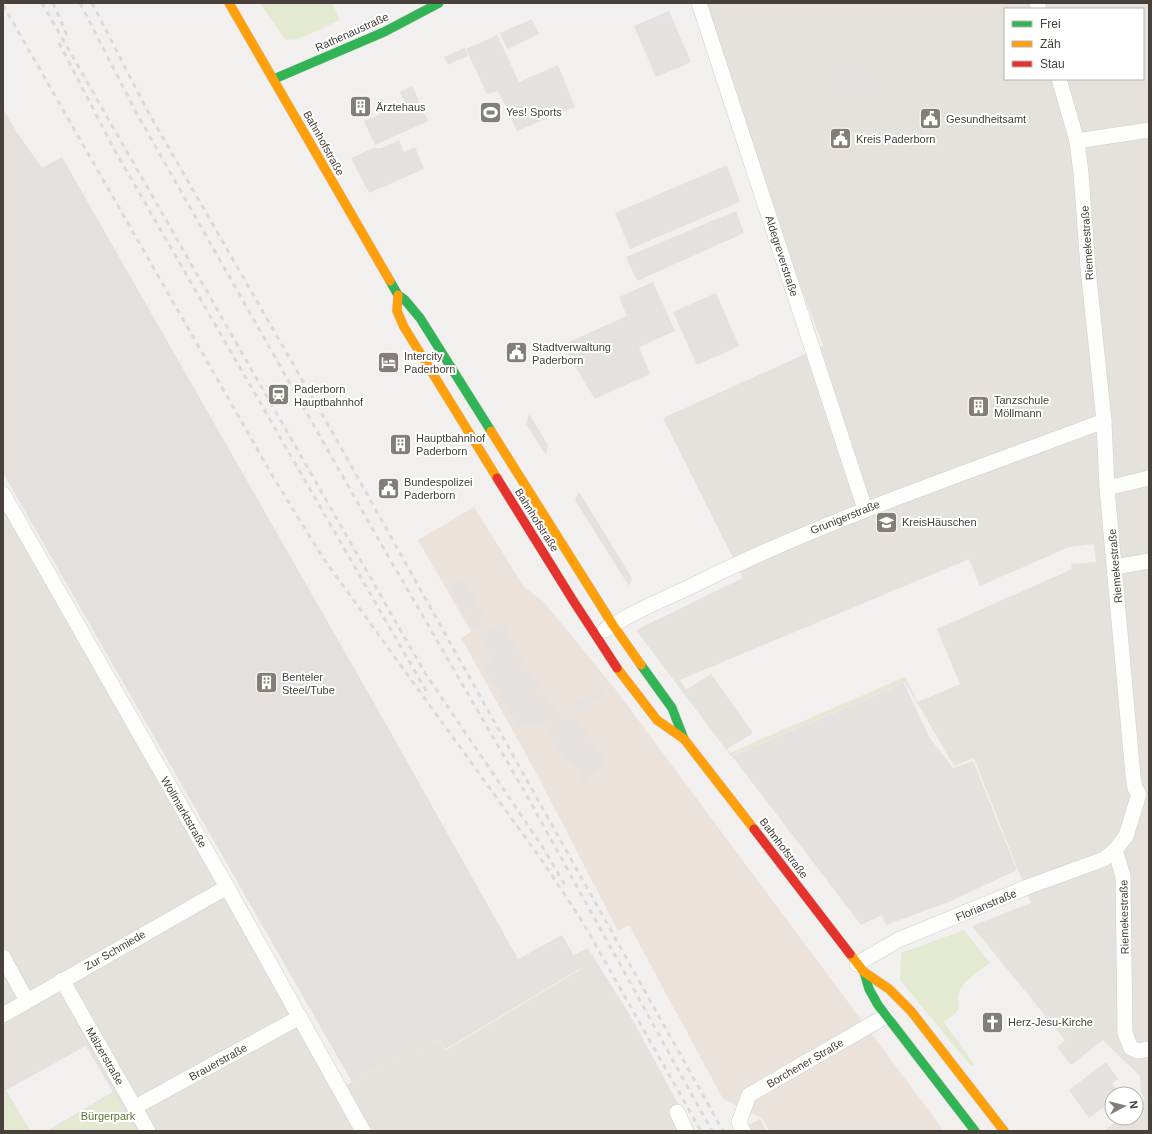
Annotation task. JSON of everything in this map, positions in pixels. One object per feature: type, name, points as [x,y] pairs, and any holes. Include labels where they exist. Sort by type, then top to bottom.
[{"type":"main road","name":"Bahnhofstraße","points":[[229,3],[274,79],[352,218],[398,295],[405,300],[420,318],[613,625],[672,708],[684,739],[861,968],[870,994],[975,1131]]},
{"type":"main road","name":"Rathenaustraße","points":[[274,79],[384,32],[439,3]]},
{"type":"main road","name":"Bahnhofstraße","points":[[398,295],[397,312],[404,327],[596,636],[657,720],[684,739]]},
{"type":"main road","name":"Bahnhofstraße","points":[[861,968],[884,983],[914,1016],[945,1053],[1004,1131]]},
{"type":"street","name":"Aldegreverstraße","points":[[699,3],[865,509]]},
{"type":"street","name":"Riemekestraße","points":[[1060,80],[1077,141],[1082,173],[1088,268],[1104,421],[1107,488],[1116,567],[1133,776],[1135,788],[1144,796],[1126,836],[1115,850],[1123,876],[1125,1033],[1130,1048],[1138,1050],[1149,1049]]},
{"type":"street","points":[[1077,141],[1149,130]]},
{"type":"street","name":"Grunigerstraße","points":[[596,636],[613,625],[771,548],[865,509],[1104,421]]},
{"type":"street","points":[[1107,488],[1149,478]]},
{"type":"street","name":"Wollmarktstraße","points":[[3,494],[227,887],[363,1131]]},
{"type":"street","points":[[1116,567],[1149,561]]},
{"type":"street","name":"Florianstraße","points":[[861,968],[898,940],[1030,886],[1104,859],[1115,850]]},
{"type":"street","name":"Zur Schmiede","points":[[3,1015],[227,887]]},
{"type":"street","points":[[3,958],[27,1001]]},
{"type":"street","name":"Mälzerstraße","points":[[62,980],[148,1131]]},
{"type":"street","name":"Borchener Straße","points":[[741,1127],[749,1095],[886,1016]]},
{"type":"street","name":"Brauerstraße","points":[[135,1107],[300,1017]]},
{"type":"street","points":[[677,1112],[686,1131]]},
{"type":"shaded area","points":[[693,3],[1149,3],[1149,1131],[1104,1131],[1111,1126],[1144,1126],[1144,1086],[1141,1086],[1140,1076],[1103,1040],[1071,1065],[1057,1047],[1065,1040],[972,926],[1031,903],[974,758],[954,766],[905,682],[731,756],[636,630],[743,578],[663,418],[823,346]],"holes":[[[1094,544],[1096,562],[1071,564],[1072,569],[937,629],[960,684],[918,702],[905,677],[730,753],[727,749],[753,733],[711,674],[686,690],[680,680],[969,559],[980,586],[1069,547]]]},
{"type":"shaded area","points":[[1110,3],[1149,3],[1133,8],[1111,8]]},
{"type":"shaded area","points":[[669,11],[691,62],[656,77],[634,26]]},
{"type":"shaded area","points":[[836,13],[838,21],[798,35],[795,27]]},
{"type":"shaded area","points":[[532,19],[539,34],[507,49],[500,33]]},
{"type":"shaded area","points":[[497,35],[519,82],[558,65],[575,107],[517,131],[498,91],[487,94],[466,49]]},
{"type":"shaded area","points":[[465,48],[468,56],[448,65],[444,57]]},
{"type":"shaded area","points":[[869,55],[883,94],[826,114],[813,74]]},
{"type":"shaded area","points":[[1043,80],[1048,80],[1059,116],[1055,117]]},
{"type":"shaded area","points":[[412,86],[428,121],[375,145],[364,121],[405,103],[400,92]]},
{"type":"shaded area","points":[[3,108],[16,131],[42,168],[62,157],[373,701],[518,959],[562,935],[581,968],[446,1049],[441,1041],[438,1042],[436,1039],[408,1055],[405,1050],[352,1082],[3,473]]},
{"type":"shaded area","points":[[399,140],[404,152],[415,147],[424,169],[369,193],[351,158],[373,148],[381,148]]},
{"type":"shaded area","points":[[881,156],[885,166],[856,176],[852,166]]},
{"type":"shaded area","points":[[727,165],[740,202],[630,249],[615,213]]},
{"type":"shaded area","points":[[913,177],[921,185],[820,222],[813,214]]},
{"type":"shaded area","points":[[736,211],[744,233],[637,281],[626,257]]},
{"type":"shaded area","points":[[1140,245],[1149,245],[1149,272],[1142,273]]},
{"type":"shaded area","points":[[653,282],[675,331],[639,347],[650,374],[595,399],[562,345],[627,316],[619,297]]},
{"type":"shaded area","points":[[716,293],[739,346],[697,365],[673,312]]},
{"type":"shaded area","points":[[529,414],[548,445],[546,455],[526,424]]},
{"type":"shaded area","points":[[579,492],[632,578],[629,586],[575,500]]},
{"type":"shaded area","points":[[3,503],[334,1093],[405,1050],[408,1055],[436,1039],[438,1043],[441,1041],[446,1050],[581,969],[573,955],[588,948],[631,1017],[693,1131],[47,1131],[113,1092],[86,1046],[6,1090],[30,1131],[3,1131]]},
{"type":"shaded area","points":[[474,507],[524,587],[543,601],[616,690],[944,1131],[769,1131],[763,1119],[723,1099],[629,925],[618,931],[532,765],[461,638],[471,632],[418,540]]},
{"type":"shaded area","points":[[463,577],[489,623],[474,631],[448,585]]},
{"type":"shaded area","points":[[502,622],[550,703],[557,706],[561,713],[602,685],[608,693],[573,715],[607,759],[585,786],[572,762],[566,764],[542,721],[518,728],[483,666],[492,661],[478,636]]},
{"type":"shaded area","points":[[20,634],[26,644],[3,657],[3,643]]},
{"type":"shaded area","points":[[904,683],[929,737],[953,768],[973,761],[1017,870],[949,902],[886,925],[882,915],[861,925],[732,756]]},
{"type":"shaded area","points":[[1117,892],[1118,921],[1108,927],[1108,898]]},
{"type":"shaded area","points":[[1118,925],[1119,960],[1109,968],[1108,932]]},
{"type":"shaded area","points":[[562,936],[579,968],[527,999],[508,966]]},
{"type":"shaded area","points":[[1119,965],[1120,1014],[1110,1022],[1109,973]]},
{"type":"shaded area","points":[[594,972],[607,1019],[597,1022],[583,975]]},
{"type":"shaded area","points":[[1106,1062],[1118,1079],[1112,1083],[1114,1086],[1104,1086],[1104,1107],[1089,1118],[1069,1090]]},
{"type":"shaded area","points":[[297,1117],[303,1127],[296,1131],[278,1131],[277,1129]]},
{"type":"shaded area","points":[[760,1119],[766,1131],[752,1131],[749,1125]]},
{"type":"green space","points":[[260,3],[332,3],[340,20],[304,37],[290,40],[285,39]]},
{"type":"green space","points":[[905,677],[906,680],[735,754],[733,752]]},
{"type":"green space","points":[[964,930],[990,963],[962,986],[959,992],[959,1006],[956,1013],[944,1022],[974,1064],[971,1066],[900,980],[901,953]]},
{"type":"green space","points":[[5,1091],[30,1131],[3,1131],[3,1092]]},
{"type":"green space","name":"Bürgerpark","points":[[114,1093],[135,1131],[49,1131]]},
{"type":"railway","points":[[42,3],[425,673],[542,846],[565,885]]},
{"type":"railway","points":[[53,3],[69,40]]},
{"type":"railway","points":[[80,3],[137,114],[376,535],[527,796],[712,1131]]},
{"type":"railway","points":[[92,3],[147,110],[339,444],[723,1131]]},
{"type":"railway","points":[[3,5],[275,480],[323,558],[541,859],[582,921],[701,1131]]},
{"type":"railway","points":[[59,43],[114,149],[428,694]]},
{"type":"traffic: fast","points":[[274,79],[384,32],[439,3]]},
{"type":"traffic: fast","points":[[390,281],[398,295],[405,300],[420,318],[491,431]]},
{"type":"traffic: fast","points":[[641,665],[672,708],[684,739]]},
{"type":"traffic: fast","points":[[864,972],[869,989],[878,1005],[975,1131]]},
{"type":"traffic: slow","points":[[229,3],[390,281]]},
{"type":"traffic: slow","points":[[398,295],[397,311],[404,327],[497,478]]},
{"type":"traffic: slow","points":[[491,431],[613,625],[641,665]]},
{"type":"traffic: slow","points":[[617,668],[657,720],[684,739],[754,829]]},
{"type":"traffic: slow","points":[[850,954],[864,972],[889,989],[911,1011],[1004,1131]]},
{"type":"traffic: jam","points":[[497,478],[617,668]]},
{"type":"traffic: jam","points":[[754,829],[850,954]]},
{"type":"place","name":"Ärztehaus","points":[[360,107]]},
{"type":"place","name":"Yes! Sports","points":[[490,112]]},
{"type":"place","name":"Gesundheitsamt","points":[[930,119]]},
{"type":"place","name":"Kreis Paderborn","points":[[840,139]]},
{"type":"place","name":"Stadtverwaltung Paderborn","points":[[517,353]]},
{"type":"place","name":"Intercity Paderborn","points":[[388,362]]},
{"type":"place","name":"Paderborn Hauptbahnhof","points":[[279,395]]},
{"type":"place","name":"Tanzschule Möllmann","points":[[978,406]]},
{"type":"place","name":"Hauptbahnhof Paderborn","points":[[400,444]]},
{"type":"place","name":"Bundespolizei Paderborn","points":[[389,488]]},
{"type":"place","name":"KreisHäuschen","points":[[886,522]]},
{"type":"place","name":"Benteler Steel/Tube","points":[[266,683]]},
{"type":"place","name":"Herz-Jesu-Kirche","points":[[992,1022]]}]
